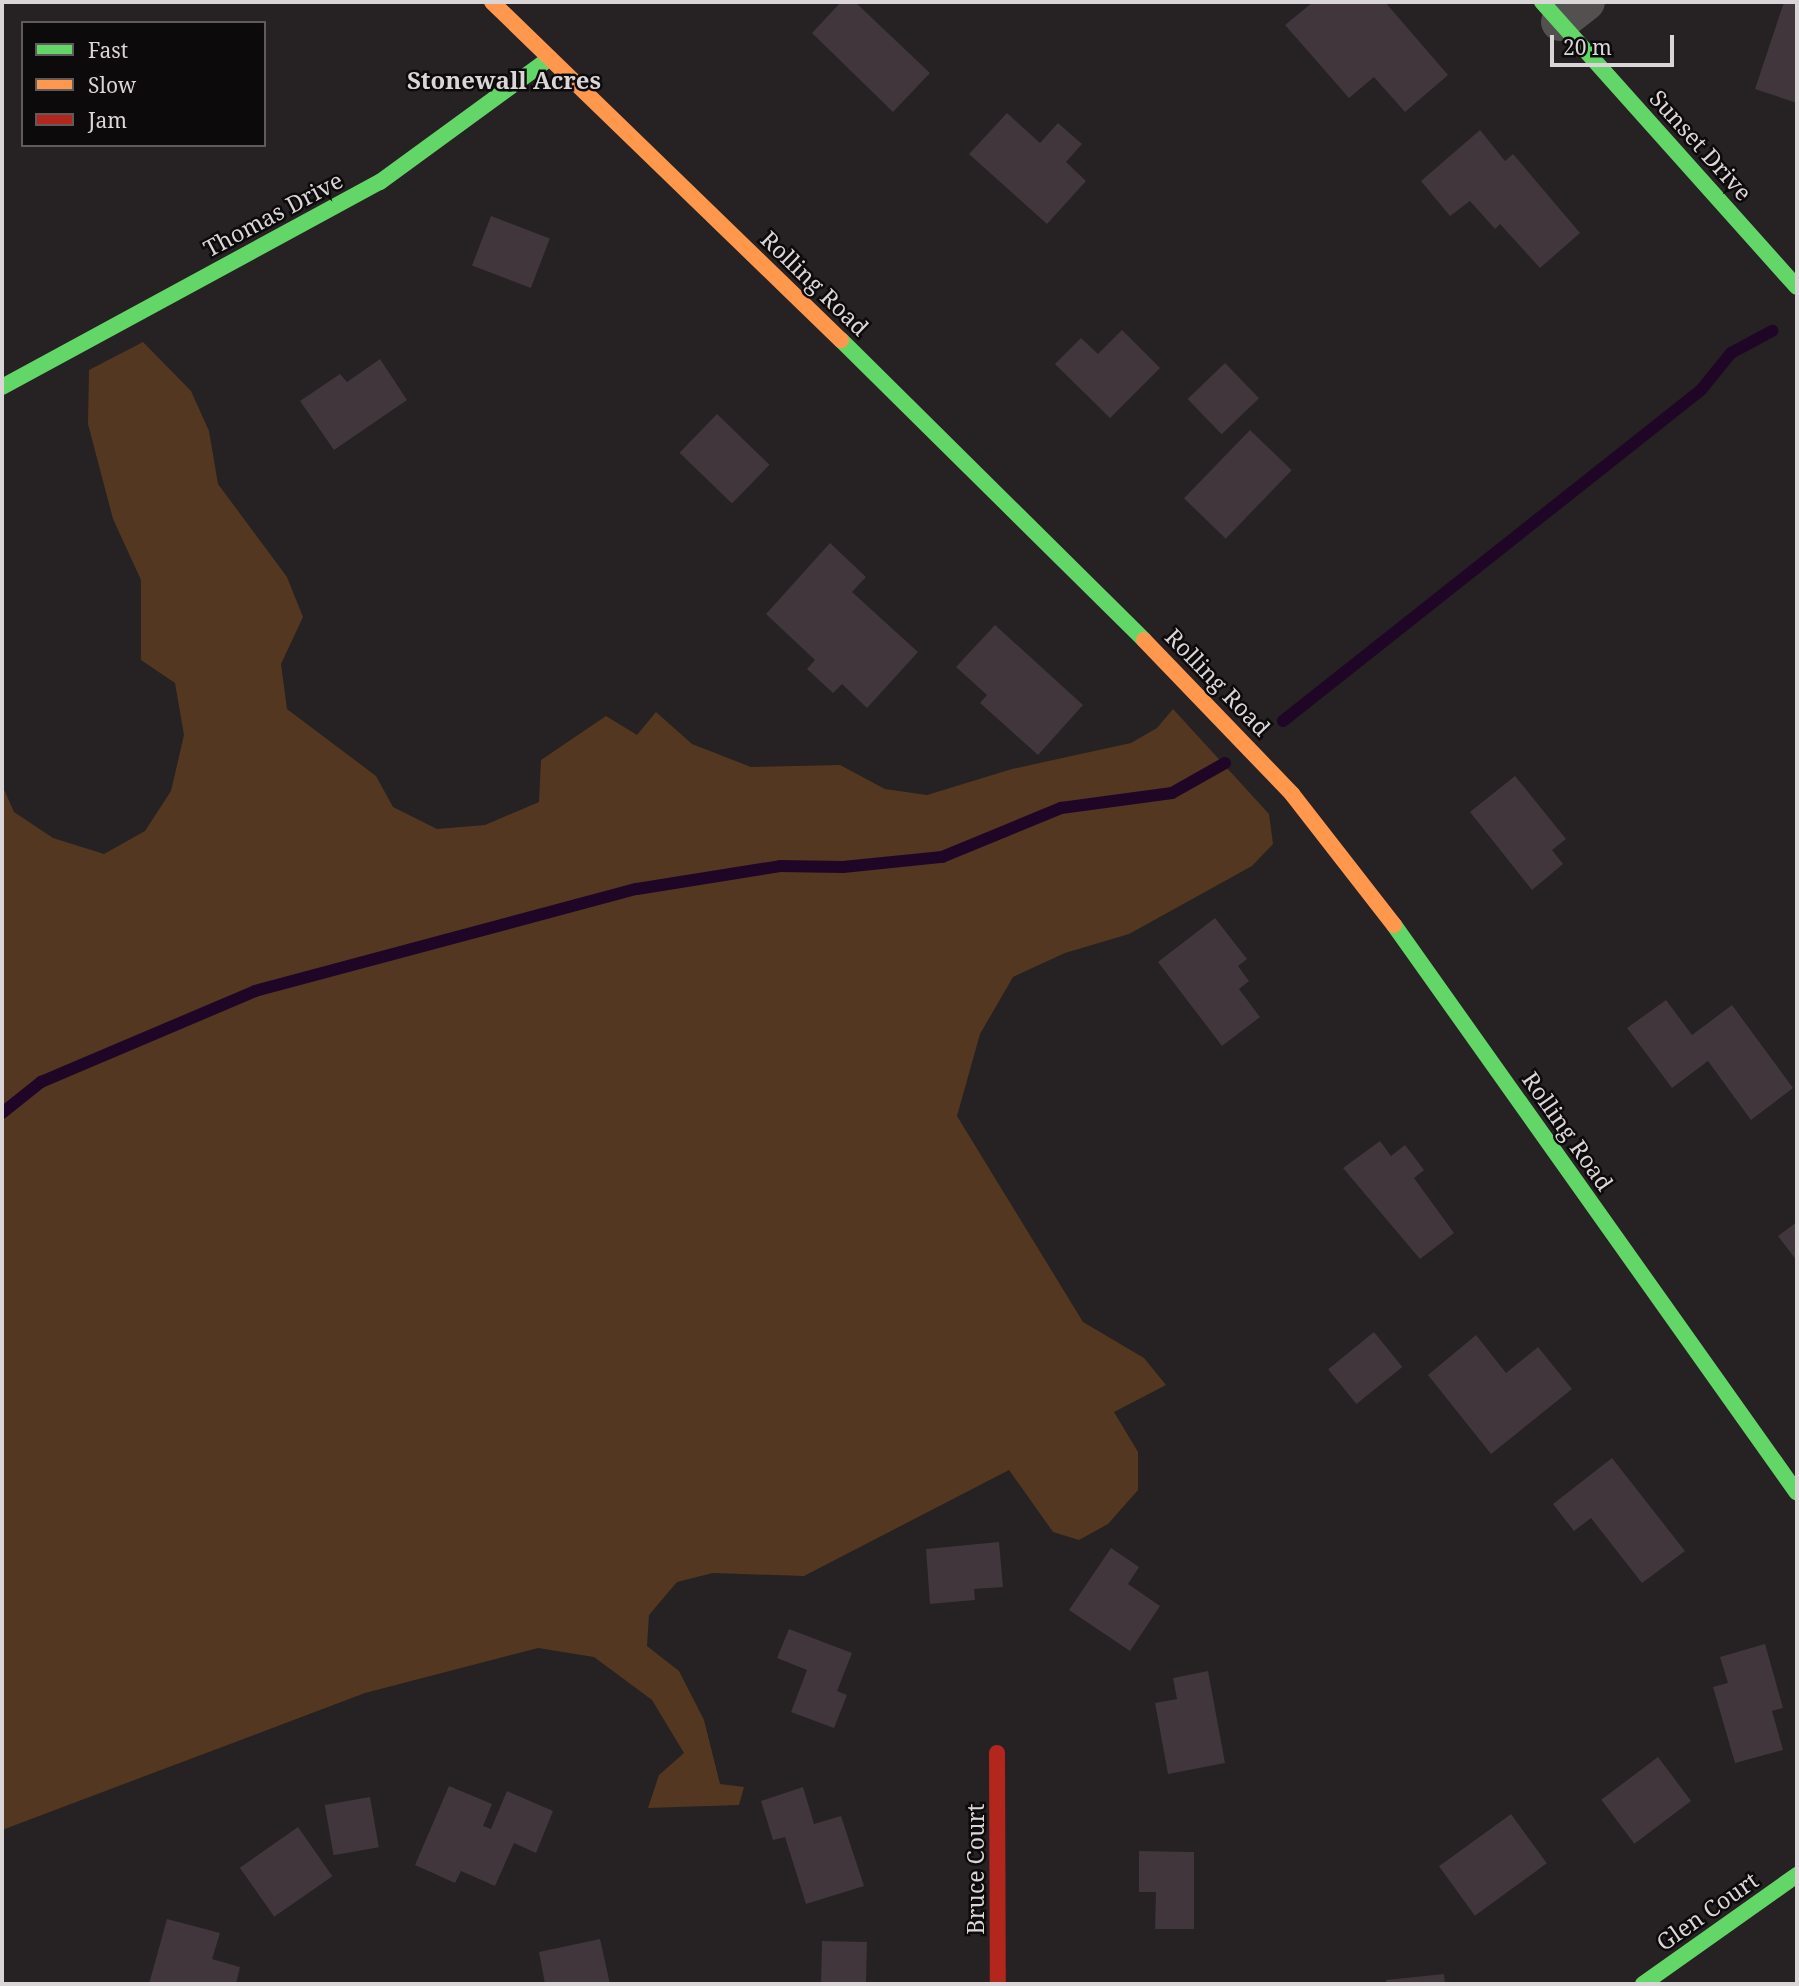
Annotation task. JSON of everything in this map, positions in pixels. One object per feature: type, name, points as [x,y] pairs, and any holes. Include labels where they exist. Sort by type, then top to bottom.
[{"type":"street","name":"Rolling Road","points":[[492,2],[1069,562],[1292,794],[1398,930],[1797,1493]]},
{"type":"street","name":"Sunset Drive","points":[[1562,8],[1797,287]]},
{"type":"street","name":"Thomas Drive","points":[[2,387],[380,182],[458,130],[550,58]]},
{"type":"street","name":"Bruce Court","points":[[997,1753],[998,1984]]},
{"type":"street","name":"Glen Court","points":[[1643,1984],[1797,1875]]},
{"type":"shaded area","points":[[143,342],[191,391],[209,431],[218,484],[287,577],[303,617],[281,664],[287,709],[376,776],[393,807],[437,829],[485,825],[539,802],[541,760],[606,716],[637,735],[656,712],[692,744],[751,767],[840,765],[885,789],[927,795],[1012,769],[1131,743],[1157,728],[1173,709],[1269,814],[1273,844],[1252,866],[1129,934],[1065,953],[1013,977],[980,1034],[957,1116],[1083,1322],[1144,1358],[1166,1385],[1114,1412],[1138,1452],[1138,1490],[1108,1524],[1079,1540],[1053,1532],[1009,1470],[804,1576],[713,1573],[677,1582],[649,1615],[647,1646],[679,1671],[704,1720],[720,1784],[744,1787],[739,1805],[648,1808],[659,1775],[684,1753],[652,1700],[594,1657],[538,1648],[365,1693],[2,1830],[2,785],[14,812],[53,838],[104,854],[145,831],[171,791],[184,735],[175,683],[141,660],[141,580],[113,519],[88,424],[89,370]]},
{"type":"building","points":[[841,2],[855,2],[930,73],[893,112],[812,33]]},
{"type":"building","points":[[1313,2],[1385,2],[1448,75],[1405,112],[1374,77],[1349,98],[1285,25]]},
{"type":"building","points":[[1784,2],[1797,2],[1797,103],[1755,89]]},
{"type":"building","points":[[1007,113],[1040,143],[1058,123],[1082,144],[1066,162],[1086,181],[1047,224],[969,154]]},
{"type":"building","points":[[1480,130],[1505,161],[1513,154],[1580,233],[1540,268],[1500,224],[1495,229],[1470,201],[1450,216],[1421,181]]},
{"type":"building","points":[[491,216],[550,239],[531,288],[472,265]]},
{"type":"building","points":[[1122,330],[1160,368],[1110,418],[1055,364],[1081,338],[1098,354]]},
{"type":"building","points":[[380,359],[407,400],[334,450],[300,401],[340,374],[347,382]]},
{"type":"building","points":[[1225,363],[1259,398],[1222,434],[1188,399]]},
{"type":"building","points":[[717,414],[770,465],[732,504],[679,453]]},
{"type":"building","points":[[1250,430],[1292,470],[1226,539],[1184,498]]},
{"type":"building","points":[[830,543],[866,577],[852,592],[918,652],[867,708],[842,684],[833,693],[807,669],[815,660],[766,614]]},
{"type":"building","points":[[995,625],[1083,705],[1038,755],[980,703],[987,695],[956,667]]},
{"type":"building","points":[[1515,776],[1566,839],[1552,850],[1563,864],[1532,890],[1470,812]]},
{"type":"building","points":[[1215,918],[1247,959],[1238,966],[1249,981],[1239,989],[1260,1017],[1222,1046],[1158,962]]},
{"type":"building","points":[[1666,1000],[1692,1035],[1732,1005],[1793,1088],[1751,1120],[1708,1061],[1672,1088],[1627,1028]]},
{"type":"building","points":[[1380,1141],[1391,1156],[1405,1145],[1424,1170],[1414,1178],[1454,1233],[1420,1259],[1343,1168]]},
{"type":"building","points":[[1797,1222],[1797,1261],[1778,1236]]},
{"type":"building","points":[[1374,1332],[1402,1367],[1356,1404],[1328,1369]]},
{"type":"building","points":[[1476,1335],[1506,1373],[1538,1347],[1572,1389],[1491,1454],[1428,1375]]},
{"type":"building","points":[[1612,1458],[1685,1551],[1642,1583],[1591,1518],[1574,1531],[1553,1504]]},
{"type":"building","points":[[999,1542],[1003,1587],[974,1589],[975,1600],[930,1604],[926,1549]]},
{"type":"building","points":[[1111,1548],[1139,1567],[1128,1584],[1160,1606],[1130,1651],[1069,1610]]},
{"type":"building","points":[[789,1629],[852,1653],[837,1691],[847,1695],[834,1728],[791,1712],[807,1670],[777,1658]]},
{"type":"building","points":[[1765,1644],[1783,1708],[1772,1711],[1783,1750],[1735,1763],[1713,1687],[1728,1683],[1720,1657]]},
{"type":"building","points":[[1208,1671],[1225,1763],[1168,1774],[1155,1703],[1177,1699],[1173,1678]]},
{"type":"building","points":[[1658,1757],[1691,1801],[1634,1844],[1601,1800]]},
{"type":"building","points":[[449,1786],[492,1804],[483,1826],[491,1829],[507,1791],[553,1811],[536,1853],[514,1843],[495,1886],[461,1871],[455,1883],[415,1865]]},
{"type":"building","points":[[803,1787],[814,1824],[841,1816],[864,1886],[806,1904],[785,1837],[773,1840],[761,1801]]},
{"type":"building","points":[[370,1797],[379,1847],[334,1855],[325,1805]]},
{"type":"building","points":[[1511,1814],[1547,1863],[1475,1916],[1439,1866]]},
{"type":"building","points":[[298,1827],[332,1876],[274,1917],[240,1868]]},
{"type":"building","points":[[1139,1851],[1194,1852],[1194,1929],[1155,1929],[1156,1892],[1139,1892]]},
{"type":"building","points":[[167,1919],[220,1933],[212,1959],[240,1967],[236,1984],[149,1984]]},
{"type":"building","points":[[600,1939],[610,1984],[545,1984],[539,1952]]},
{"type":"building","points":[[822,1941],[867,1942],[866,1982],[879,1984],[821,1982]]},
{"type":"building","points":[[1444,1974],[1445,1984],[1387,1984],[1386,1980]]},
{"type":"waterway","points":[[1283,721],[1701,390],[1731,353],[1772,331]]},
{"type":"waterway","points":[[2,1113],[41,1082],[255,991],[637,889],[780,866],[843,867],[942,857],[1061,808],[1172,793],[1225,763]]},
{"type":"traffic: fast","points":[[1542,2],[1797,287]]},
{"type":"traffic: fast","points":[[2,387],[380,182],[550,58]]},
{"type":"traffic: fast","points":[[841,340],[1144,640]]},
{"type":"traffic: fast","points":[[1394,925],[1797,1493]]},
{"type":"traffic: fast","points":[[1643,1984],[1797,1875]]},
{"type":"traffic: slow","points":[[492,2],[841,340]]},
{"type":"traffic: slow","points":[[1144,640],[1292,794],[1394,925]]},
{"type":"traffic: jam","points":[[997,1753],[998,1984]]},
{"type":"district","name":"Stonewall Acres","points":[[504,80]]}]
